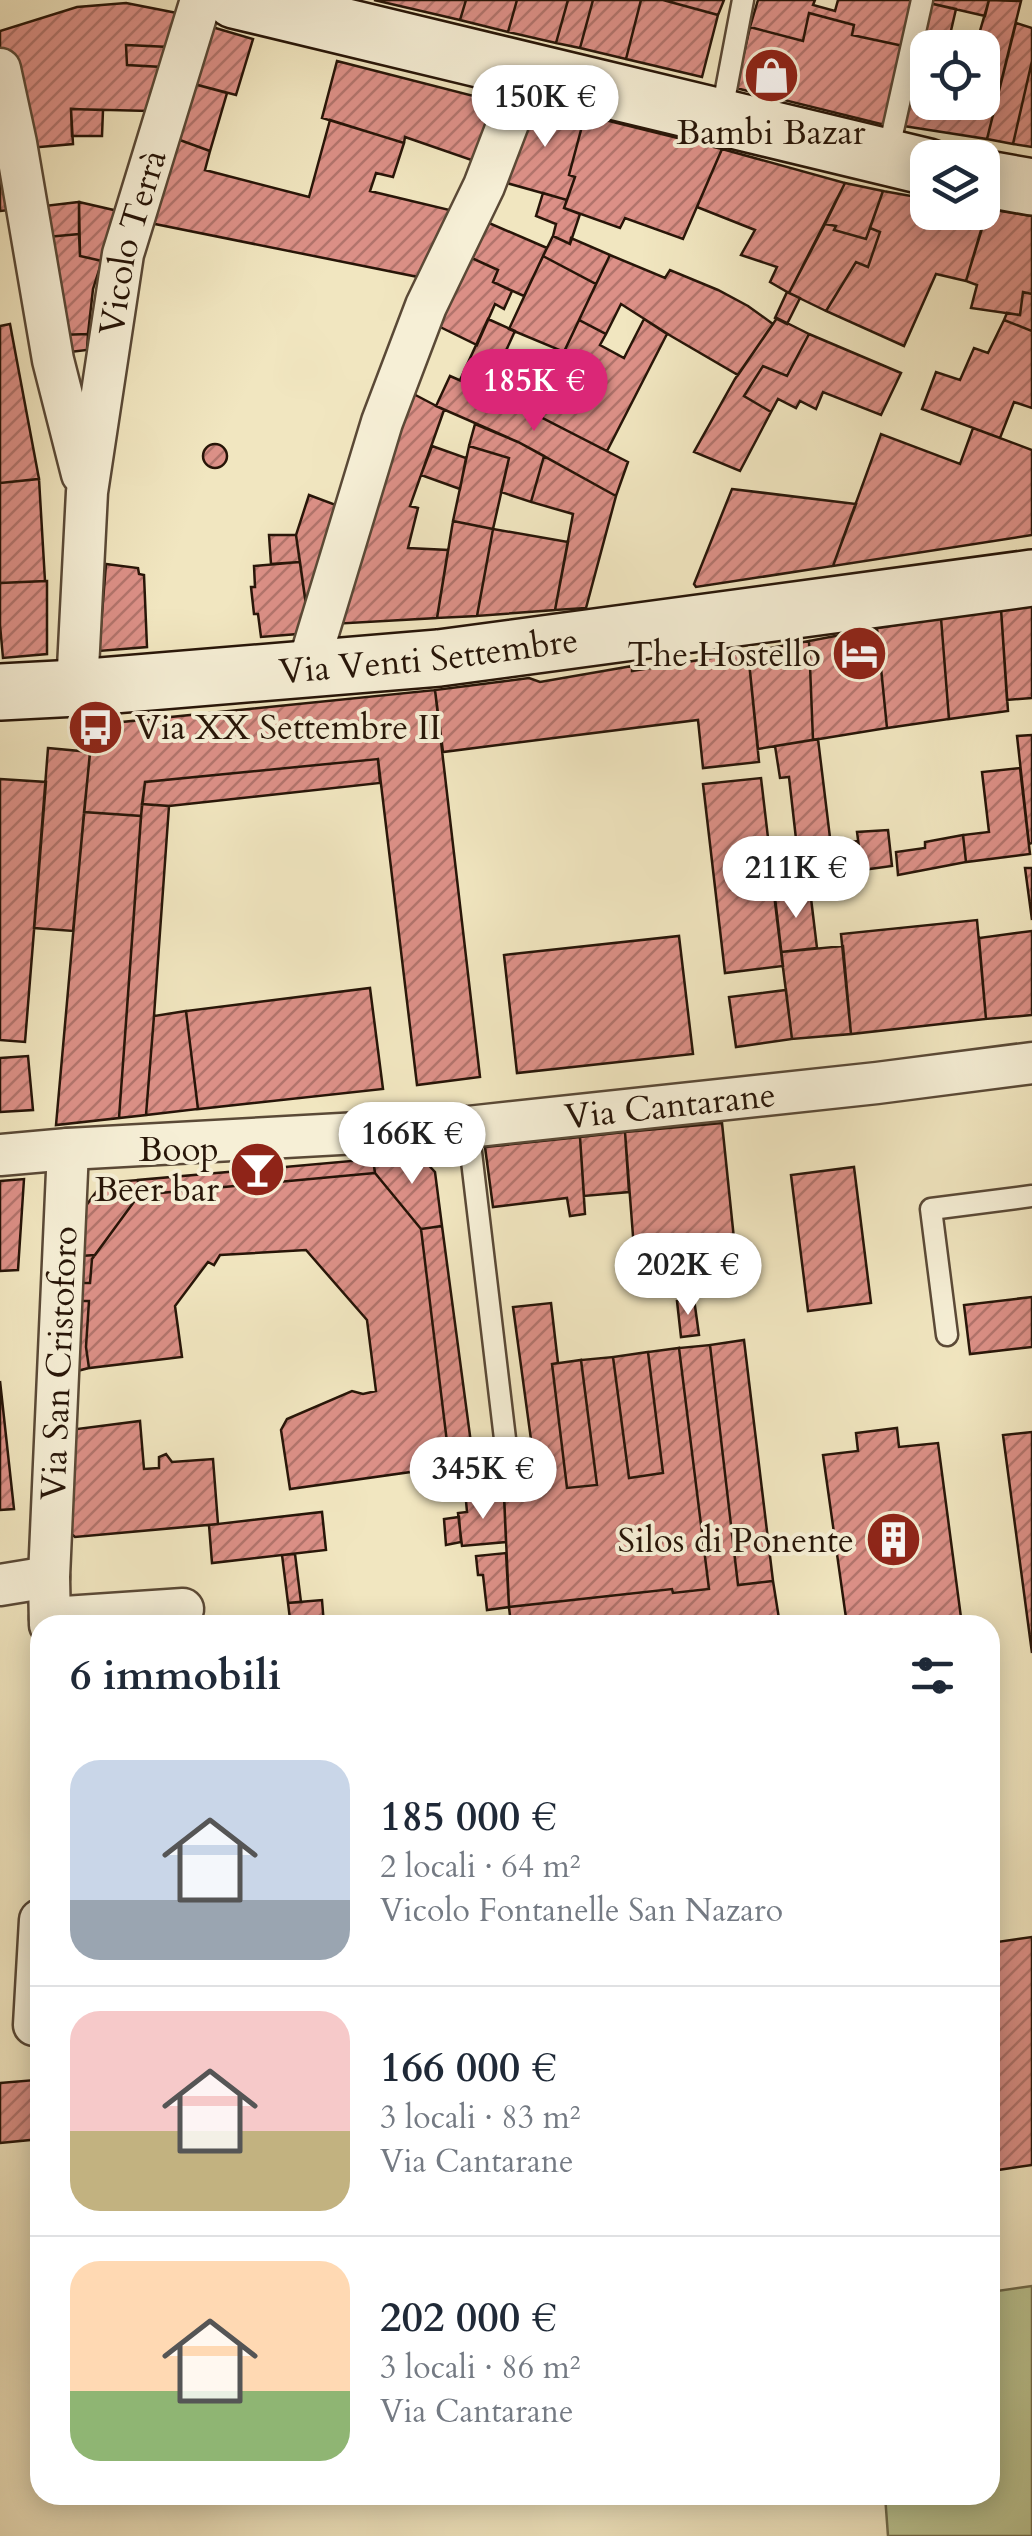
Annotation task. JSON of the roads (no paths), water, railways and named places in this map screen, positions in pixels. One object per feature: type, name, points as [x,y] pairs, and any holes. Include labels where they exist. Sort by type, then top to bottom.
[{"type":"street","name":"Vicolo Terrà","points":[[77,688],[87,492],[123,254],[201,0]]},
{"type":"street","points":[[234,0],[907,163]]},
{"type":"street","name":"Vicolo Terrà","points":[[0,69],[53,360],[87,492]]},
{"type":"street","points":[[307,669],[382,422],[426,306],[484,186],[528,71]]},
{"type":"street","points":[[1000,181],[1032,187]]},
{"type":"street","name":"Via Venti Settembre","points":[[0,692],[458,656],[1032,578]]},
{"type":"street","name":"Via Cantarane","points":[[0,1155],[468,1127],[1032,1063]]},
{"type":"street","name":"Via San Cristoforo","points":[[50,1615],[68,1149]]},
{"type":"street","points":[[0,1585],[49,1577]]},
{"type":"street","points":[[128,1615],[183,1610]]},
{"type":"street","points":[[25,2026],[30,1991]]},
{"type":"lane","points":[[721,118],[743,0]]},
{"type":"lane","points":[[907,163],[922,0]]},
{"type":"lane","points":[[468,1127],[508,1464]]},
{"type":"lane","points":[[947,1334],[931,1208],[1032,1196]]},
{"type":"place","name":"Bambi Bazar","points":[[771,76]]},
{"type":"place","name":"The Hostello","points":[[860,654]]},
{"type":"place","name":"Via XX Settembre II","points":[[96,727]]},
{"type":"place","name":"Boop Beer bar","points":[[258,1169]]},
{"type":"place","name":"Silos di Ponente","points":[[893,1540]]}]
